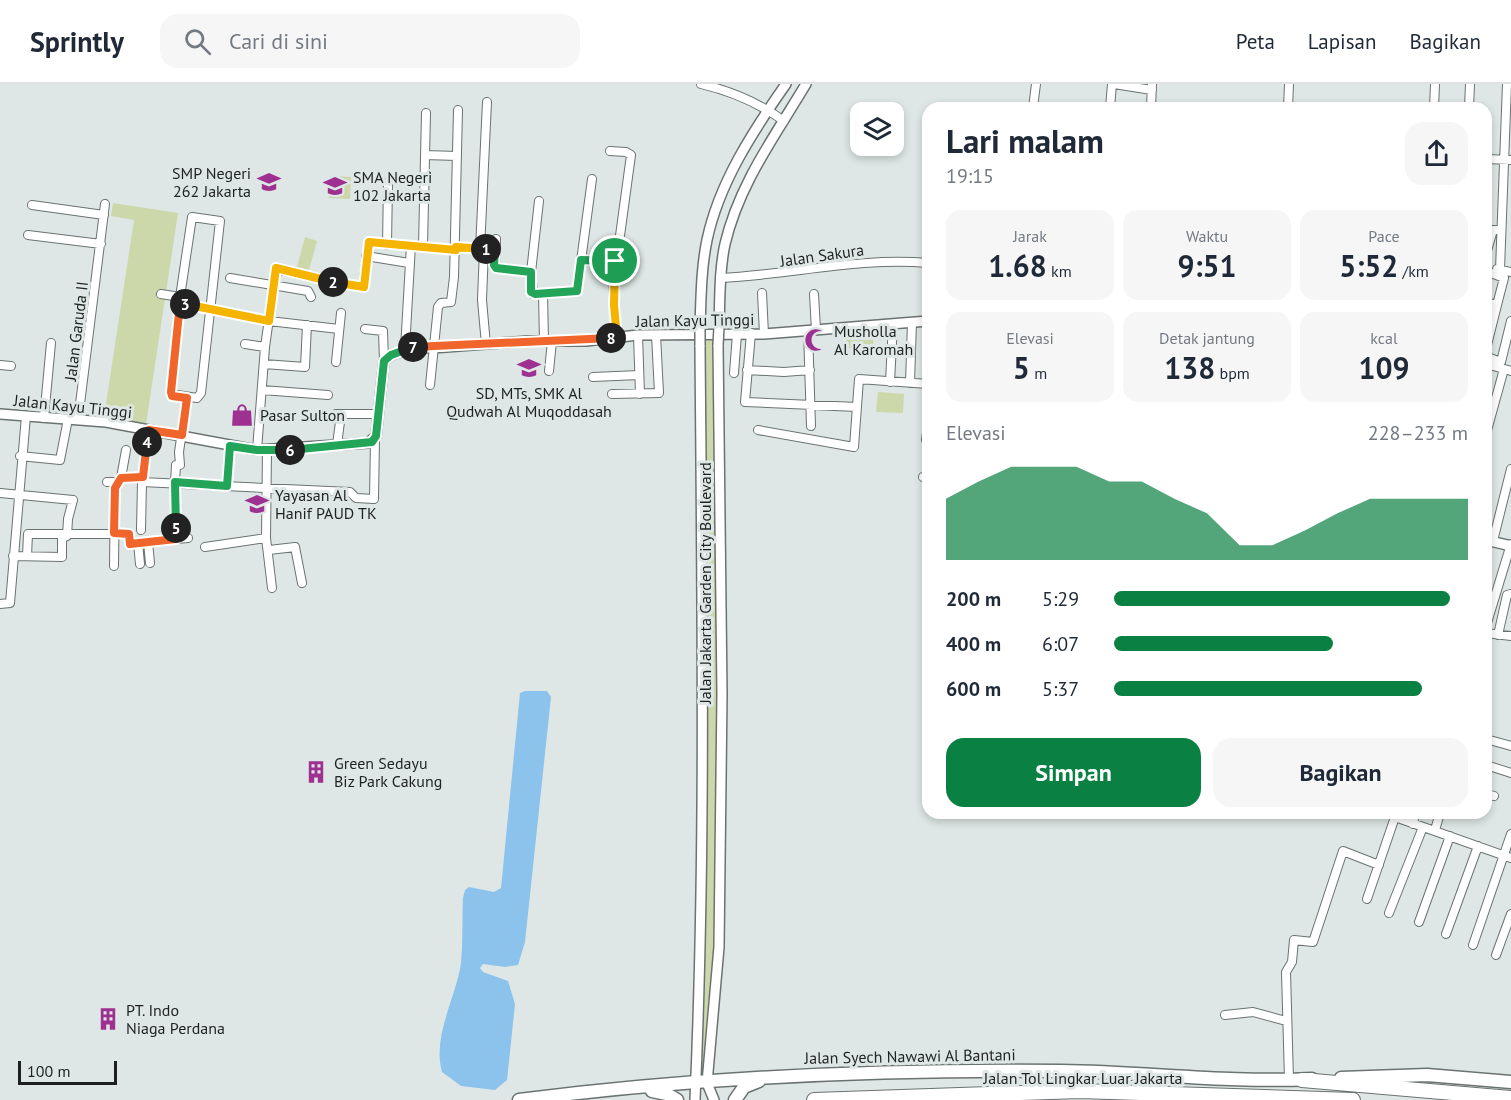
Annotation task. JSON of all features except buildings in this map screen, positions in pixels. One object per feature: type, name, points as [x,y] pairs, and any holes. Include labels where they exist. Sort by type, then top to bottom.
[{"type":"highway","name":"Jalan Syech Nawawi Al Bantani","points":[[519,1100],[772,1076],[882,1071],[1054,1071],[1296,1080],[1427,1075],[1511,1082]]},
{"type":"highway","points":[[735,1100],[744,1087],[772,1076]]},
{"type":"highway","points":[[1296,1080],[1511,1098]]},
{"type":"highway","points":[[636,1088],[667,1094],[677,1100]]},
{"type":"highway","name":"Jalan Tol Lingkar Luar Jakarta","points":[[814,1100],[1080,1091],[1353,1100]]},
{"type":"street","points":[[701,84],[725,90],[768,110],[784,121]]},
{"type":"street","name":"Jalan Jakarta Garden City Boulevard","points":[[714,1100],[702,1083],[703,730],[700,328],[707,240],[720,196],[768,110],[786,84]]},
{"type":"street","name":"Jalan Jakarta Garden City Boulevard","points":[[695,1100],[702,1083],[719,947],[721,731],[718,345],[720,278],[725,245],[738,204],[752,172],[806,84]]},
{"type":"street","points":[[1034,102],[1036,84]]},
{"type":"street","points":[[1111,102],[1113,84],[1152,87],[1151,102]]},
{"type":"street","points":[[1288,102],[1289,84]]},
{"type":"street","points":[[1434,102],[1435,84]]},
{"type":"street","points":[[1469,102],[1470,84]]},
{"type":"street","points":[[1500,269],[1507,160],[1508,84]]},
{"type":"street","points":[[486,345],[482,300],[482,249],[487,102]]},
{"type":"street","points":[[430,385],[438,307],[451,300],[456,249],[458,110]]},
{"type":"street","points":[[423,246],[426,113]]},
{"type":"street","points":[[610,151],[629,152],[631,155],[615,261],[614,305],[617,338]]},
{"type":"street","points":[[425,155],[457,156]]},
{"type":"street","points":[[1492,159],[1507,160]]},
{"type":"street","points":[[538,201],[531,272],[532,293],[577,291],[592,179]]},
{"type":"street","points":[[387,245],[388,183]]},
{"type":"street","name":"Jalan Garuda II","points":[[78,420],[105,204]]},
{"type":"street","points":[[32,206],[104,215]]},
{"type":"street","points":[[191,217],[219,219],[211,310],[200,396],[187,398],[171,394],[191,217]]},
{"type":"street","points":[[1492,233],[1493,230],[1501,230]]},
{"type":"street","points":[[28,235],[101,244]]},
{"type":"street","points":[[496,239],[495,267],[531,272]]},
{"type":"street","points":[[272,588],[266,538],[267,488],[262,450],[262,390],[276,268],[363,287],[369,242],[387,245],[495,250]]},
{"type":"street","points":[[405,349],[411,245]]},
{"type":"street","points":[[366,256],[410,263]]},
{"type":"street","points":[[581,260],[615,261]]},
{"type":"street","name":"Jalan Sakura","points":[[720,278],[782,274],[867,261],[922,263]]},
{"type":"street","points":[[1492,267],[1511,272]]},
{"type":"street","points":[[1492,273],[1504,278],[1492,325]]},
{"type":"street","points":[[230,278],[273,287],[308,291],[311,297]]},
{"type":"street","points":[[762,293],[764,334]]},
{"type":"street","points":[[161,294],[211,310],[269,321],[339,329]]},
{"type":"street","points":[[543,294],[549,371]]},
{"type":"street","points":[[811,426],[810,370],[814,294]]},
{"type":"street","points":[[1492,303],[1497,304]]},
{"type":"street","points":[[336,362],[341,313]]},
{"type":"street","points":[[1492,361],[1502,362],[1511,321]]},
{"type":"street","name":"Jalan Kayu Tinggi","points":[[384,361],[405,349],[638,335],[764,334],[922,322]]},
{"type":"street","points":[[910,383],[912,323]]},
{"type":"street","points":[[890,382],[893,324]]},
{"type":"street","points":[[264,364],[305,367],[307,325]]},
{"type":"street","points":[[107,482],[143,479],[231,488],[350,492],[356,498],[374,498],[375,439],[384,361],[383,331],[365,329]]},
{"type":"street","points":[[751,333],[745,402],[857,407]]},
{"type":"street","points":[[734,373],[737,334]]},
{"type":"street","points":[[638,335],[640,394]]},
{"type":"street","points":[[612,394],[659,392],[656,335]]},
{"type":"street","points":[[44,418],[51,342]]},
{"type":"street","points":[[245,344],[266,347]]},
{"type":"street","points":[[1492,363],[1507,370],[1492,416]]},
{"type":"street","points":[[0,365],[11,366]]},
{"type":"street","points":[[747,370],[784,372],[810,370]]},
{"type":"street","points":[[593,377],[639,375]]},
{"type":"street","points":[[758,430],[855,447],[859,380],[922,384]]},
{"type":"street","points":[[262,390],[328,395]]},
{"type":"street","points":[[176,539],[176,465],[180,465],[187,398]]},
{"type":"street","name":"Jalan Kayu Tinggi","points":[[0,414],[78,420],[182,435],[230,446],[262,450],[368,443],[375,439]]},
{"type":"street","points":[[337,445],[338,414],[378,414]]},
{"type":"street","points":[[4,604],[13,556],[20,456],[26,416]]},
{"type":"street","points":[[20,456],[60,460],[68,419]]},
{"type":"street","points":[[141,530],[143,479],[149,430]]},
{"type":"street","points":[[227,486],[230,446]]},
{"type":"street","points":[[114,566],[114,533],[119,480],[126,450]]},
{"type":"street","points":[[1492,534],[1511,470]]},
{"type":"street","points":[[0,493],[73,500],[67,534],[62,538],[62,557],[13,556]]},
{"type":"street","points":[[27,556],[28,534],[130,532],[130,544],[188,538]]},
{"type":"street","points":[[205,547],[266,538]]},
{"type":"street","points":[[1492,541],[1511,545],[1492,607]]},
{"type":"street","points":[[138,543],[140,564]]},
{"type":"street","points":[[148,543],[150,563]]},
{"type":"street","points":[[269,550],[295,547],[302,583]]},
{"type":"street","points":[[1498,635],[1507,595],[1511,594]]},
{"type":"street","points":[[1492,634],[1511,636]]},
{"type":"street","points":[[703,730],[721,731]]},
{"type":"street","points":[[1492,741],[1511,746]]},
{"type":"street","points":[[1492,767],[1511,773]]},
{"type":"street","points":[[1367,899],[1394,819]]},
{"type":"street","points":[[1400,819],[1508,856]]},
{"type":"street","points":[[1413,824],[1414,819]]},
{"type":"street","points":[[1436,830],[1439,819]]},
{"type":"street","points":[[1389,913],[1423,827]]},
{"type":"street","points":[[1473,945],[1508,856],[1511,834]]},
{"type":"street","points":[[1419,922],[1450,836]]},
{"type":"street","points":[[1446,934],[1478,846]]},
{"type":"street","points":[[1296,1080],[1286,1021],[1286,972],[1292,962],[1294,940],[1313,942],[1343,851],[1378,865]]},
{"type":"street","points":[[1496,955],[1511,914]]},
{"type":"street","points":[[701,946],[719,947]]},
{"type":"street","points":[[1225,1015],[1265,1013],[1286,1021]]},
{"type":"green space","points":[[330,176],[351,177],[350,199],[329,198]]},
{"type":"green space","points":[[113,203],[178,213],[146,424],[104,417],[134,220],[111,216]]},
{"type":"green space","points":[[305,237],[317,241],[309,270],[297,267]]},
{"type":"green space","points":[[847,330],[874,332],[873,350],[846,348]]},
{"type":"green space","points":[[719,336],[719,947],[708,1076],[696,1083],[701,946],[700,337]]},
{"type":"green space","points":[[878,392],[904,394],[903,413],[876,412]]},
{"type":"water","points":[[547,691],[551,697],[525,942],[518,965],[505,967],[483,964],[480,968],[483,972],[508,981],[515,1004],[507,1080],[495,1090],[461,1086],[442,1072],[440,1045],[461,963],[463,898],[465,890],[469,887],[494,892],[501,888],[520,693]]},
{"type":"place","name":"SMP Negeri 262 Jakarta","points":[[269,182]]},
{"type":"place","name":"SMA Negeri 102 Jakarta","points":[[335,186]]},
{"type":"place","name":"Musholla Al Karomah","points":[[816,340]]},
{"type":"place","name":"SD, MTs, SMK Al Qudwah Al Muqoddasah","points":[[529,368]]},
{"type":"place","name":"Pasar Sulton","points":[[242,415]]},
{"type":"place","name":"Yayasan Al Hanif PAUD TK","points":[[257,504]]},
{"type":"place","name":"Green Sedayu Biz Park Cakung","points":[[316,772]]},
{"type":"place","name":"PT. Indo Niaga Perdana","points":[[108,1019]]},
{"type":"route","points":[[369,242],[456,250],[456,247],[495,250],[494,265],[496,268],[531,272],[531,292],[533,294],[575,292],[578,289],[581,260],[615,261],[613,287],[617,338],[405,349],[387,357],[384,361],[376,436],[372,442],[293,450],[257,450],[230,446],[227,486],[175,482],[176,539],[130,544],[129,534],[114,533],[115,486],[118,480],[127,476],[143,477],[149,430],[182,435],[187,398],[171,394],[180,303],[269,321],[276,268],[364,287],[367,243],[369,242]]}]
